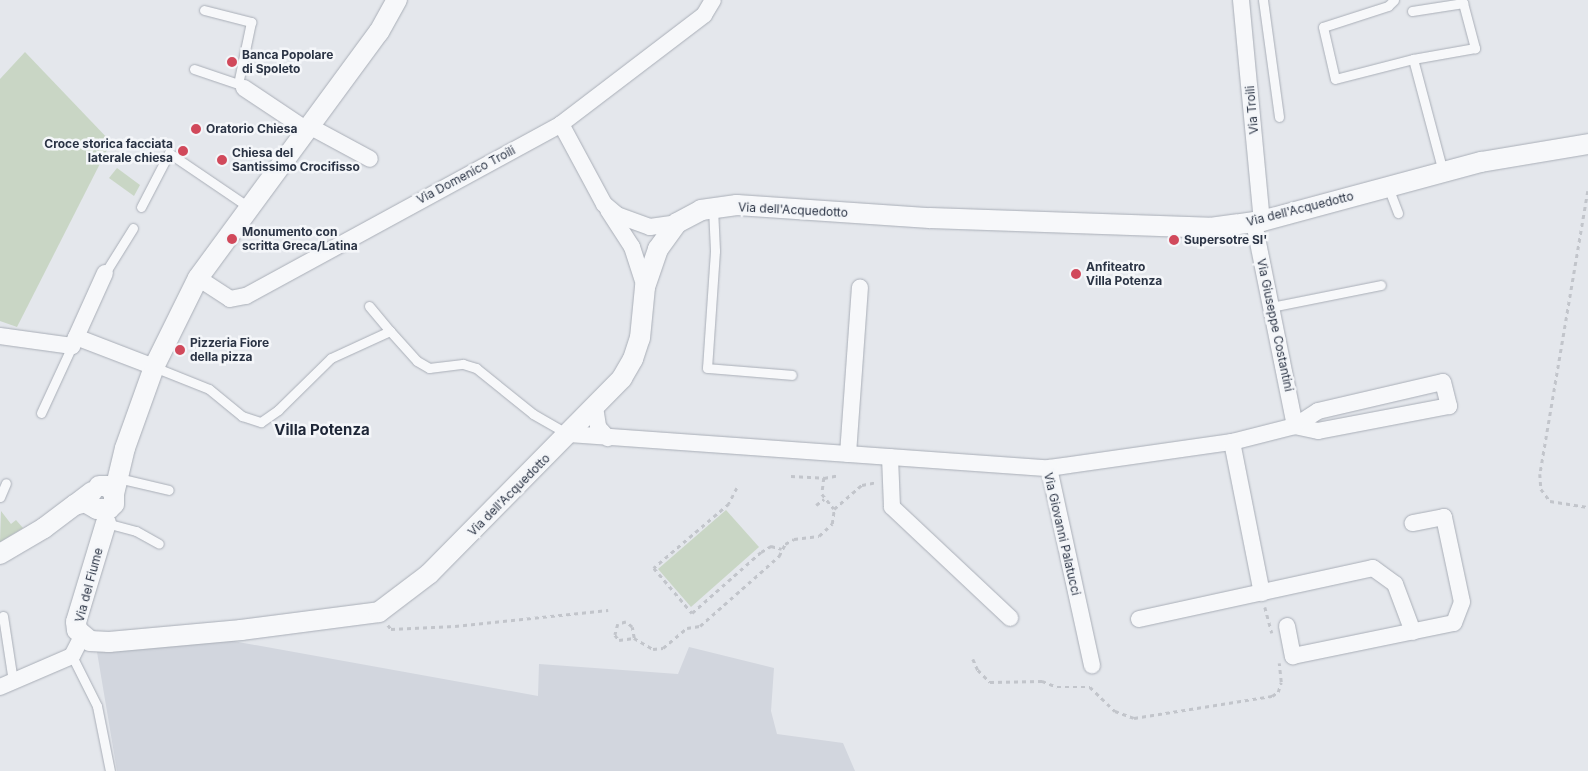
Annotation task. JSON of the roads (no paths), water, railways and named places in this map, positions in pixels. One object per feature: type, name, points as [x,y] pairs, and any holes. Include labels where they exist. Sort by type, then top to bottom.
[{"type":"street","name":"Via Domenico Troili","points":[[198,278],[230,299],[246,296],[561,124],[704,15],[713,0]]},
{"type":"street","name":"Via Troili","points":[[1241,0],[1258,222]]},
{"type":"street","points":[[0,554],[44,528],[100,499],[125,448],[154,367],[198,278],[395,5]]},
{"type":"street","points":[[240,86],[308,128],[370,159]]},
{"type":"street","points":[[561,124],[604,204],[632,247],[645,288]]},
{"type":"street","name":"Via dell'Acquedotto","points":[[82,636],[90,640],[109,642],[316,622],[379,612],[429,574],[569,434],[622,378],[633,359],[640,338],[645,288],[658,249],[677,223],[701,210],[737,206],[1143,228],[1210,228],[1258,222],[1481,162],[1588,144]]},
{"type":"street","points":[[604,204],[616,215],[650,226],[677,223]]},
{"type":"street","name":"Via Giuseppe Costantini","points":[[1258,222],[1271,307],[1296,426]]},
{"type":"street","points":[[74,341],[106,273]]},
{"type":"street","points":[[848,454],[860,287]]},
{"type":"street","points":[[0,336],[74,341],[154,367]]},
{"type":"street","points":[[1049,468],[1232,442],[1296,426],[1318,411],[1443,382],[1449,406],[1318,432],[1296,426]]},
{"type":"street","points":[[595,407],[598,427],[608,438]]},
{"type":"street","name":"Via Giovanni Palatucci","points":[[569,434],[1049,468],[1092,666]]},
{"type":"street","points":[[1232,442],[1262,594]]},
{"type":"street","points":[[890,457],[889,482],[892,507],[1010,618]]},
{"type":"street","name":"Via del Fiume","points":[[72,656],[82,636],[76,622],[100,499]]},
{"type":"street","points":[[1287,626],[1293,656],[1454,623],[1462,602],[1444,517],[1414,523]]},
{"type":"street","points":[[1139,618],[1262,594],[1373,568],[1395,584],[1414,632]]},
{"type":"street","points":[[6,684],[72,656]]},
{"type":"lane","points":[[1263,0],[1279,117]]},
{"type":"lane","points":[[1394,0],[1388,6],[1322,27],[1335,79],[1413,59],[1476,48],[1463,3],[1412,11]]},
{"type":"lane","points":[[194,69],[240,86],[251,22],[204,10]]},
{"type":"lane","points":[[1413,59],[1443,172]]},
{"type":"lane","points":[[141,207],[169,153],[250,208]]},
{"type":"lane","points":[[1388,186],[1398,213]]},
{"type":"lane","points":[[714,208],[715,251],[707,368],[792,375]]},
{"type":"lane","points":[[106,273],[133,228]]},
{"type":"lane","points":[[1271,307],[1381,285]]},
{"type":"lane","points":[[369,306],[417,361],[429,368],[463,364],[476,368],[533,414],[569,434]]},
{"type":"lane","points":[[154,367],[209,389],[242,416],[261,422],[278,410],[331,358],[390,331]]},
{"type":"lane","points":[[41,413],[74,341]]},
{"type":"lane","points":[[0,497],[6,483]]},
{"type":"lane","points":[[100,499],[169,490]]},
{"type":"lane","points":[[100,499],[136,531],[159,544]]},
{"type":"lane","points":[[3,616],[6,684]]},
{"type":"lane","points":[[72,656],[97,706],[110,771]]},
{"type":"place","name":"Banca Popolare di Spoleto","points":[[232,62]]},
{"type":"place","name":"Oratorio Chiesa","points":[[196,129]]},
{"type":"place","name":"Croce storica facciata laterale chiesa","points":[[183,151]]},
{"type":"place","name":"Chiesa del Santissimo Crocifisso","points":[[222,160]]},
{"type":"place","name":"Monumento con scritta Greca/Latina","points":[[232,239]]},
{"type":"place","name":"Supersotre SI'","points":[[1174,240]]},
{"type":"place","name":"Anfiteatro Villa Potenza","points":[[1076,274]]},
{"type":"place","name":"Pizzeria Fiore della pizza","points":[[180,350]]},
{"type":"district","name":"Villa Potenza","points":[[322,430]]}]
